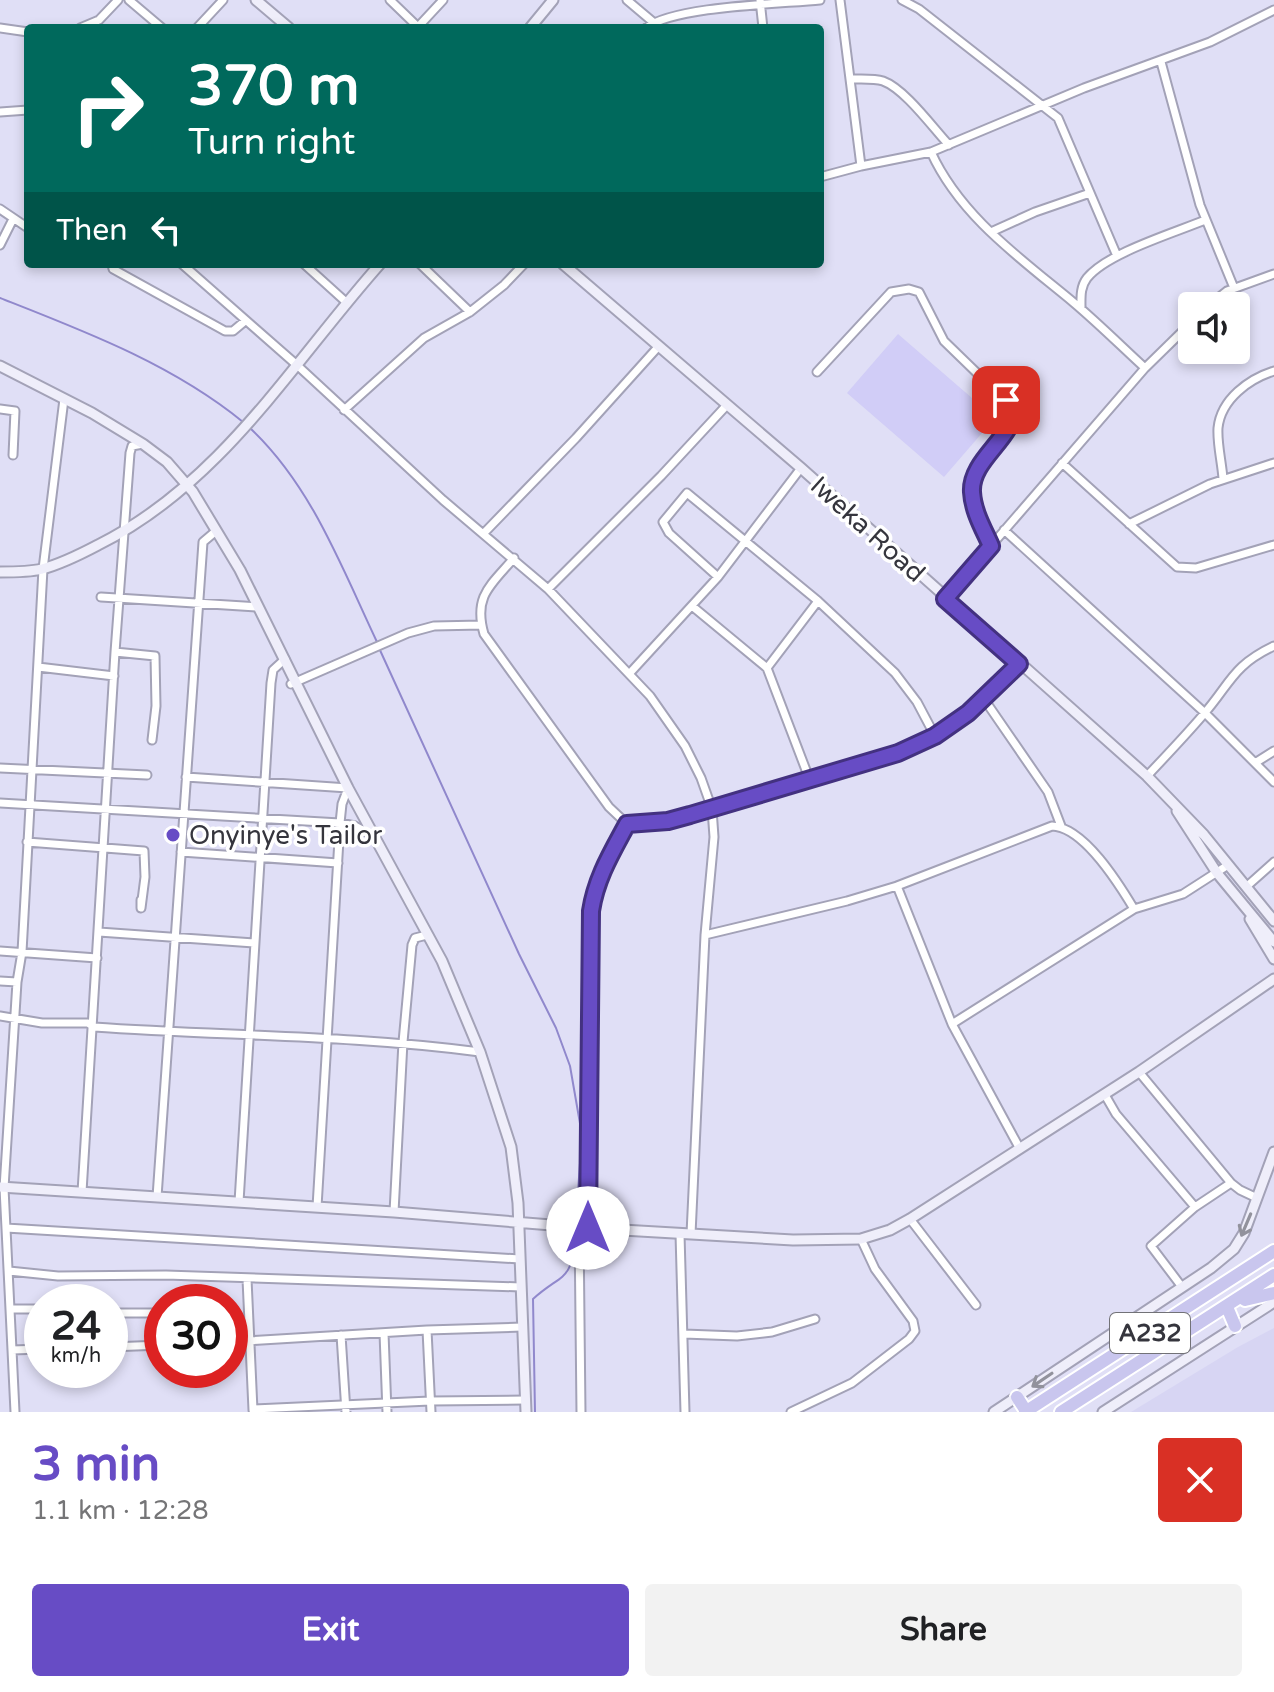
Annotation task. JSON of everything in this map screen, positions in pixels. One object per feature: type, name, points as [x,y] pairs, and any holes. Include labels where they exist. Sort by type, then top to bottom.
[{"type":"highway","name":"A232","points":[[1026,1412],[1274,1251]]},
{"type":"highway","name":"A232","points":[[1061,1412],[1274,1275]]},
{"type":"highway","points":[[1235,1326],[1228,1306],[1274,1293]]},
{"type":"highway","points":[[1017,1397],[1026,1412]]},
{"type":"street","points":[[90,24],[99,20],[118,0]]},
{"type":"street","points":[[129,0],[157,24]]},
{"type":"street","points":[[201,24],[223,0]]},
{"type":"street","points":[[256,0],[284,24]]},
{"type":"street","points":[[390,0],[414,24]]},
{"type":"street","points":[[422,24],[443,0]]},
{"type":"street","points":[[533,24],[553,0]]},
{"type":"street","points":[[627,0],[648,24]]},
{"type":"street","points":[[652,24],[678,14],[760,3],[820,0]]},
{"type":"street","points":[[840,0],[861,166]]},
{"type":"street","points":[[902,0],[919,9],[1058,118],[1117,256]]},
{"type":"street","points":[[760,3],[763,24]]},
{"type":"street","points":[[824,176],[931,152],[1084,88],[1210,42],[1274,10]]},
{"type":"street","points":[[0,28],[24,31]]},
{"type":"street","points":[[1161,62],[1205,220],[1234,288]]},
{"type":"street","points":[[850,79],[888,83],[949,145]]},
{"type":"street","points":[[0,112],[24,110]]},
{"type":"street","points":[[931,152],[955,194],[991,232],[1081,308],[1145,368]]},
{"type":"street","points":[[991,232],[1035,212],[1090,193]]},
{"type":"street","points":[[0,209],[24,226]]},
{"type":"street","points":[[0,245],[13,219]]},
{"type":"street","points":[[1081,308],[1082,288],[1098,267],[1117,256],[1205,220]]},
{"type":"street","points":[[113,268],[225,331],[233,331],[245,321]]},
{"type":"street","points":[[186,268],[443,500],[548,589],[650,696],[685,746],[712,809],[714,837],[705,935],[691,1234]]},
{"type":"street","points":[[308,268],[346,302]]},
{"type":"street","points":[[0,572],[43,569],[124,532],[187,485],[244,430],[376,268]]},
{"type":"street","points":[[424,268],[470,312]]},
{"type":"street","points":[[344,410],[424,338],[470,312],[520,268]]},
{"type":"street","name":"Iweka Road","points":[[570,268],[801,468],[1169,798]]},
{"type":"street","points":[[1228,292],[1274,274]]},
{"type":"street","points":[[817,372],[891,292],[909,289],[919,292],[944,341],[1013,408],[1012,423],[974,476],[977,517],[991,546]]},
{"type":"street","points":[[945,599],[1145,368],[1178,336]]},
{"type":"street","points":[[484,533],[658,347]]},
{"type":"street","points":[[0,366],[143,444],[167,462],[187,485],[258,607],[348,788],[442,961],[480,1052],[511,1147],[519,1223],[526,1412]]},
{"type":"street","points":[[1223,479],[1218,427],[1225,406],[1255,378],[1274,371]]},
{"type":"street","points":[[15,1412],[2,1187],[17,982],[22,952],[43,569],[64,399]]},
{"type":"street","points":[[548,589],[726,406]]},
{"type":"street","points":[[0,409],[15,411],[13,455]]},
{"type":"street","points":[[82,1192],[130,453],[132,446],[143,444]]},
{"type":"street","points":[[1062,463],[1177,567],[1186,569],[1274,545]]},
{"type":"street","points":[[1129,524],[1223,479],[1274,463]]},
{"type":"street","points":[[629,674],[718,577],[801,468]]},
{"type":"street","points":[[718,577],[669,533],[663,522],[687,493],[818,601],[895,673],[917,702],[935,736]]},
{"type":"street","points":[[1004,530],[1205,713],[1274,782]]},
{"type":"street","points":[[157,1197],[203,542],[216,531]]},
{"type":"street","points":[[514,558],[489,586],[482,600],[478,615],[484,634],[609,807],[627,824],[668,821],[898,753],[935,736],[984,699],[1019,664]]},
{"type":"street","points":[[101,597],[258,607]]},
{"type":"street","points":[[767,668],[818,601]]},
{"type":"street","points":[[692,606],[767,668],[809,778]]},
{"type":"street","points":[[293,682],[385,642],[434,626],[481,625]]},
{"type":"street","points":[[1147,776],[1205,713],[1239,667],[1274,646]]},
{"type":"street","points":[[115,652],[155,656],[156,706],[152,740]]},
{"type":"street","points":[[239,1202],[273,670],[285,659]]},
{"type":"street","points":[[38,667],[114,676]]},
{"type":"street","points":[[984,699],[1048,792],[1061,826]]},
{"type":"street","points":[[1255,763],[1274,751]]},
{"type":"street","points":[[0,768],[147,775]]},
{"type":"street","points":[[186,777],[348,788]]},
{"type":"street","points":[[317,1207],[340,823],[348,788]]},
{"type":"street","points":[[1169,798],[1204,835],[1274,921]]},
{"type":"street","points":[[1169,798],[1217,873],[1274,942]]},
{"type":"street","points":[[0,803],[340,823],[355,826],[376,837]]},
{"type":"street","points":[[581,1412],[591,911],[597,881],[627,824]]},
{"type":"street","points":[[705,935],[897,886],[1052,826],[1061,826],[1073,834],[1100,859],[1134,909]]},
{"type":"street","points":[[27,842],[144,851],[141,908],[141,900]]},
{"type":"street","points":[[181,852],[338,863]]},
{"type":"street","points":[[1246,887],[1274,862]]},
{"type":"street","points":[[952,1024],[1134,909],[1183,894],[1228,865]]},
{"type":"street","points":[[897,886],[952,1024],[1020,1149]]},
{"type":"street","points":[[1255,898],[1274,906]]},
{"type":"street","points":[[1246,909],[1259,938],[1274,959]]},
{"type":"street","points":[[99,932],[254,943]]},
{"type":"street","points":[[394,1212],[403,1042],[412,945],[415,938],[427,935]]},
{"type":"street","points":[[0,951],[97,958]]},
{"type":"street","points":[[2,1187],[680,1234],[793,1240],[861,1239],[890,1230],[910,1219],[1105,1095],[1274,979]]},
{"type":"street","points":[[0,981],[17,982]]},
{"type":"street","points":[[0,1016],[42,1023],[88,1023],[94,1027],[170,1033],[403,1042],[480,1052]]},
{"type":"street","points":[[1139,1072],[1231,1183],[1257,1198]]},
{"type":"street","points":[[0,1090],[10,1091]]},
{"type":"street","points":[[1105,1095],[1116,1114],[1190,1197],[1195,1207]]},
{"type":"street","points":[[994,1412],[1234,1249],[1244,1233],[1274,1152]]},
{"type":"street","points":[[1182,1287],[1151,1246],[1195,1207],[1231,1183]]},
{"type":"street","points":[[910,1219],[976,1305]]},
{"type":"street","points":[[6,1228],[520,1259]]},
{"type":"street","points":[[680,1234],[685,1412]]},
{"type":"street","points":[[791,1412],[852,1383],[915,1331],[913,1321],[875,1269],[861,1239]]},
{"type":"street","points":[[9,1271],[58,1276],[166,1275],[521,1287]]},
{"type":"street","points":[[247,1279],[253,1410],[387,1408],[430,1401],[525,1400]]},
{"type":"street","points":[[1103,1412],[1274,1302]]},
{"type":"street","points":[[10,1309],[24,1309]]},
{"type":"street","points":[[684,1334],[737,1336],[772,1332],[815,1319]]},
{"type":"street","points":[[250,1341],[522,1327]]},
{"type":"street","points":[[427,1330],[431,1412]]},
{"type":"street","points":[[384,1333],[387,1408]]},
{"type":"street","points":[[341,1335],[346,1408]]},
{"type":"street","points":[[12,1350],[24,1350]]},
{"type":"shaded area","points":[[898,334],[995,418],[944,477],[847,393]]},
{"type":"shaded area","points":[[1274,1328],[1274,1412],[1131,1412],[1238,1347]]},
{"type":"waterway","points":[[0,298],[95,336],[157,366],[216,401],[243,422]]},
{"type":"waterway","points":[[251,429],[291,476],[308,502],[377,642]]},
{"type":"waterway","points":[[379,648],[556,1028],[570,1066],[582,1135],[576,1220]]},
{"type":"waterway","points":[[535,1412],[533,1299],[559,1280],[568,1269],[575,1235]]},
{"type":"place","name":"Onyinye's Tailor","points":[[173,835]]},
{"type":"route","points":[[588,1228],[589,948],[593,893],[608,858],[627,824],[668,821],[690,815],[898,753],[935,736],[968,713],[1019,664],[945,599],[991,546],[977,517],[972,491],[974,476],[1012,423],[1013,408],[1006,400]]}]
